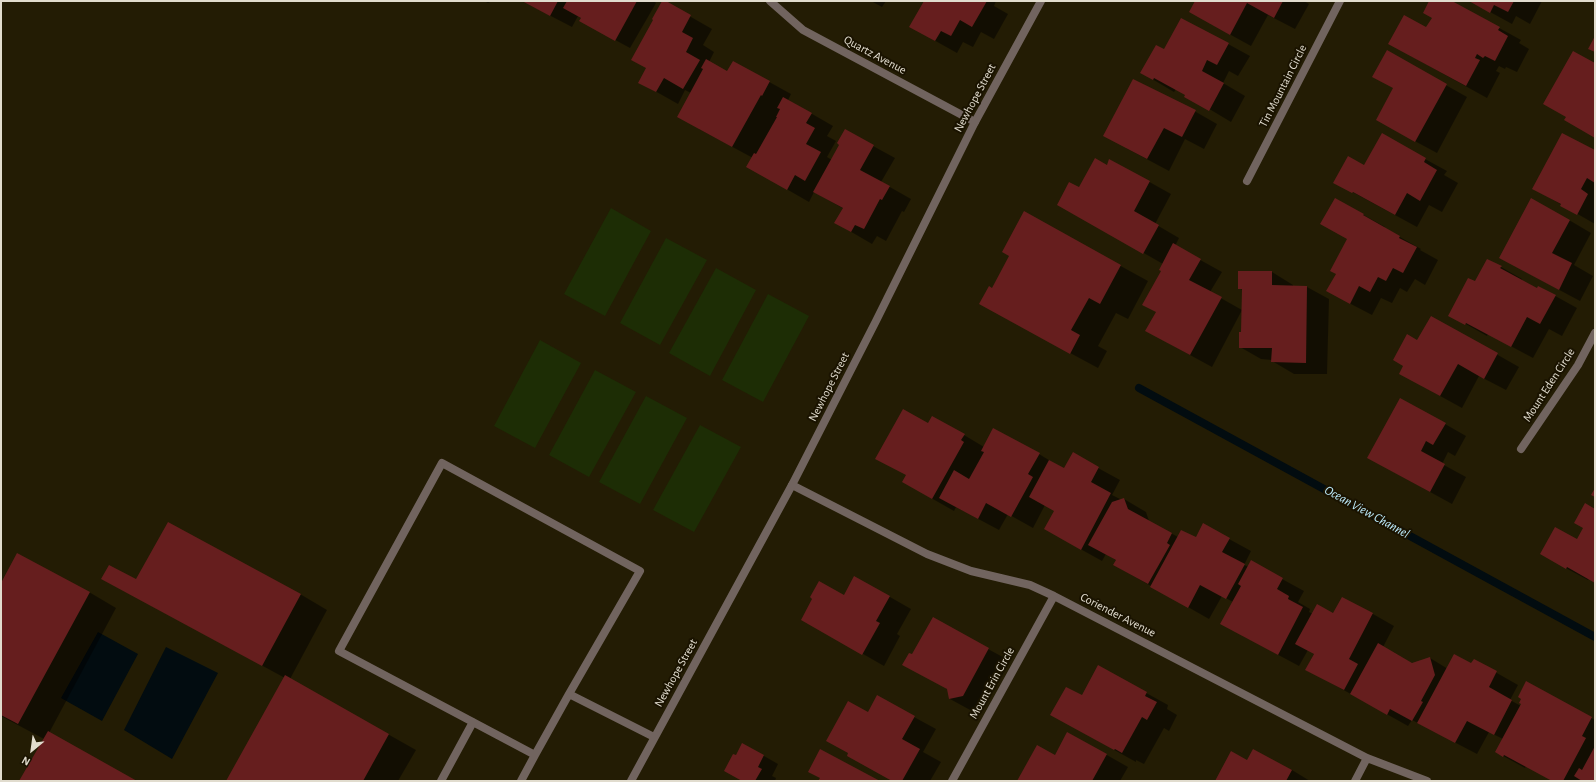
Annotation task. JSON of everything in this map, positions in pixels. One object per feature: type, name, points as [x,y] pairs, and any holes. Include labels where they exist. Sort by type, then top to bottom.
[{"type":"street","name":"Quartz Avenue","points":[[770,1],[803,30],[975,122]]},
{"type":"street","name":"Newhope Street","points":[[631,781],[792,485],[880,314],[975,122],[1041,1]]},
{"type":"street","name":"Tin Mountain Circle","points":[[1247,181],[1340,1]]},
{"type":"street","name":"Mount Eden Circle","points":[[1522,449],[1578,364],[1595,332]]},
{"type":"street","points":[[521,781],[640,571],[442,463],[339,651],[535,755]]},
{"type":"street","name":"Coriender Avenue","points":[[792,485],[927,554],[971,571],[1030,585],[1054,596],[1367,758],[1427,781]]},
{"type":"street","name":"Mount Erin Circle","points":[[952,781],[1054,596]]},
{"type":"street","points":[[569,694],[654,737]]},
{"type":"street","points":[[441,781],[473,722]]},
{"type":"street","points":[[1355,781],[1367,758]]},
{"type":"green space","points":[[611,208],[651,231],[605,316],[564,294]]},
{"type":"green space","points":[[666,238],[707,260],[660,345],[620,323]]},
{"type":"green space","points":[[716,268],[756,290],[710,376],[669,353]]},
{"type":"green space","points":[[768,294],[809,316],[763,402],[722,380]]},
{"type":"green space","points":[[540,340],[581,363],[535,448],[494,426]]},
{"type":"green space","points":[[595,370],[636,392],[589,477],[549,455]]},
{"type":"green space","points":[[646,396],[687,418],[640,504],[599,482]]},
{"type":"green space","points":[[700,425],[741,447],[694,532],[653,510]]},
{"type":"shaded area","points":[[98,632],[138,654],[102,721],[61,698]]},
{"type":"shaded area","points":[[166,647],[218,673],[172,759],[124,730]]},
{"type":"building","points":[[522,1],[558,1],[550,16]]},
{"type":"building","points":[[567,1],[637,1],[615,41],[579,21],[581,18],[563,8]]},
{"type":"building","points":[[662,1],[666,1],[691,15],[682,32],[693,38],[686,52],[700,60],[683,89],[664,78],[656,92],[638,83],[646,68],[631,60]]},
{"type":"building","points":[[924,1],[987,1],[972,27],[960,20],[951,36],[941,31],[935,41],[909,27]]},
{"type":"building","points":[[1195,1],[1283,1],[1274,18],[1247,3],[1230,35],[1189,12]]},
{"type":"building","points":[[1429,1],[1452,1],[1500,27],[1498,30],[1508,36],[1495,61],[1485,56],[1483,58],[1477,54],[1475,58],[1480,60],[1466,86],[1388,44],[1404,15],[1426,27],[1432,18],[1423,13]]},
{"type":"building","points":[[1469,1],[1514,1],[1508,12],[1494,5],[1490,13]]},
{"type":"building","points":[[1181,18],[1229,43],[1217,65],[1207,60],[1202,71],[1224,83],[1209,111],[1184,97],[1185,95],[1154,78],[1153,80],[1140,73],[1156,45],[1164,49]]},
{"type":"building","points":[[1595,36],[1595,52],[1588,49]]},
{"type":"building","points":[[1387,50],[1447,84],[1415,142],[1376,120],[1393,88],[1372,77]]},
{"type":"building","points":[[1573,51],[1595,63],[1595,138],[1564,120],[1566,117],[1543,104]]},
{"type":"building","points":[[706,59],[727,71],[733,61],[770,81],[732,147],[677,117],[703,69],[701,68]]},
{"type":"building","points":[[1133,79],[1196,110],[1182,137],[1164,128],[1147,159],[1103,136]]},
{"type":"building","points":[[783,97],[812,113],[806,123],[815,128],[806,144],[821,152],[805,181],[795,175],[787,190],[746,167],[754,153],[756,154],[777,117],[780,109],[777,108]]},
{"type":"building","points":[[845,129],[874,145],[860,170],[890,186],[882,200],[880,199],[864,229],[855,225],[851,232],[834,223],[843,208],[813,192],[839,145],[837,143]]},
{"type":"building","points":[[1382,133],[1426,158],[1424,162],[1437,170],[1420,201],[1407,193],[1395,215],[1333,183],[1348,156],[1364,165]]},
{"type":"building","points":[[1562,133],[1595,150],[1595,183],[1587,178],[1581,189],[1588,194],[1577,215],[1560,206],[1561,204],[1532,189]]},
{"type":"building","points":[[1095,158],[1107,165],[1109,159],[1150,181],[1134,211],[1159,225],[1143,254],[1057,205],[1069,182],[1079,187]]},
{"type":"building","points":[[1335,198],[1400,236],[1399,238],[1417,247],[1403,273],[1393,268],[1386,281],[1378,277],[1370,292],[1359,286],[1350,304],[1326,291],[1336,274],[1330,271],[1347,239],[1320,224]]},
{"type":"building","points":[[1531,198],[1570,220],[1552,253],[1572,263],[1559,290],[1499,258]]},
{"type":"building","points":[[1024,211],[1121,265],[1100,304],[1089,298],[1071,330],[1080,335],[1070,354],[979,304],[989,286],[992,288],[1009,256],[1002,252]]},
{"type":"building","points":[[1173,243],[1201,259],[1189,280],[1222,297],[1190,355],[1145,331],[1156,312],[1142,305],[1161,271],[1159,270]]},
{"type":"building","points":[[1487,259],[1502,266],[1500,268],[1537,288],[1538,286],[1556,295],[1540,324],[1527,317],[1511,347],[1466,323],[1465,325],[1448,316],[1468,278],[1475,281]]},
{"type":"building","points":[[1238,271],[1272,271],[1272,285],[1307,286],[1306,363],[1271,362],[1272,348],[1239,348],[1242,289],[1238,289]]},
{"type":"building","points":[[1431,316],[1498,353],[1484,379],[1458,364],[1440,396],[1399,374],[1403,366],[1393,360],[1407,334],[1417,340]]},
{"type":"building","points":[[1400,398],[1446,423],[1433,445],[1426,441],[1421,451],[1445,464],[1430,492],[1367,458]]},
{"type":"building","points":[[903,409],[928,423],[932,416],[965,434],[961,440],[964,442],[932,499],[902,482],[906,475],[875,459]]},
{"type":"building","points":[[993,428],[1040,453],[1028,474],[1033,477],[1011,517],[986,503],[978,519],[939,498],[954,470],[969,479],[984,452],[981,451]]},
{"type":"building","points":[[1073,452],[1099,467],[1091,482],[1111,493],[1081,550],[1044,529],[1054,511],[1029,497],[1049,460],[1064,468]]},
{"type":"building","points":[[1595,488],[1595,497],[1591,495]]},
{"type":"building","points":[[1124,498],[1128,509],[1172,533],[1167,543],[1170,545],[1148,584],[1113,565],[1116,560],[1088,545],[1112,502]]},
{"type":"building","points":[[1585,503],[1595,509],[1595,583],[1540,554],[1555,527],[1577,539],[1583,528],[1574,523]]},
{"type":"building","points":[[168,522],[301,594],[262,666],[101,579],[109,565],[136,579]]},
{"type":"building","points":[[1203,523],[1230,538],[1222,552],[1245,564],[1226,599],[1200,585],[1188,608],[1150,587],[1181,530],[1196,537]]},
{"type":"building","points":[[17,553],[90,592],[18,724],[1,715],[1,583]]},
{"type":"building","points":[[1251,560],[1283,578],[1277,589],[1289,596],[1288,599],[1303,607],[1278,655],[1220,624],[1241,586],[1238,584]]},
{"type":"building","points":[[854,576],[890,596],[876,621],[880,623],[862,655],[801,620],[812,599],[810,597],[819,581],[844,595]]},
{"type":"building","points":[[1342,597],[1373,613],[1349,659],[1358,664],[1344,690],[1305,670],[1314,654],[1295,644],[1317,604],[1333,613]]},
{"type":"building","points":[[933,617],[989,648],[963,696],[949,699],[947,689],[902,665],[909,653],[912,654]]},
{"type":"building","points":[[1378,643],[1412,663],[1430,657],[1435,675],[1421,701],[1423,702],[1412,721],[1390,709],[1387,715],[1350,694]]},
{"type":"building","points":[[1454,654],[1471,663],[1474,659],[1497,671],[1489,687],[1512,700],[1494,735],[1467,721],[1455,743],[1417,723]]},
{"type":"building","points":[[1098,665],[1147,692],[1145,696],[1157,702],[1147,720],[1142,717],[1122,753],[1050,715],[1066,687],[1082,695]]},
{"type":"building","points":[[285,675],[389,734],[363,781],[226,781]]},
{"type":"building","points":[[1526,681],[1592,717],[1582,736],[1586,738],[1563,781],[1552,781],[1504,755],[1503,757],[1495,752],[1521,704],[1519,703],[1521,699],[1518,697]]},
{"type":"building","points":[[877,695],[915,716],[902,739],[920,749],[902,781],[892,781],[847,756],[848,753],[826,741],[848,701],[868,712]]},
{"type":"building","points":[[48,731],[137,781],[19,781]]},
{"type":"building","points":[[1067,732],[1107,754],[1092,781],[1017,781],[1037,745],[1055,755]]},
{"type":"building","points":[[742,743],[764,755],[758,767],[762,769],[755,781],[742,781],[724,771],[733,754],[736,755]]},
{"type":"building","points":[[1595,746],[1595,781],[1582,781],[1574,776],[1579,768],[1582,770]]},
{"type":"building","points":[[820,749],[880,781],[818,781],[820,778],[808,772]]},
{"type":"building","points":[[1253,749],[1292,770],[1286,781],[1215,781],[1231,751],[1247,760]]},
{"type":"waterway","name":"Ocean View Channel","points":[[1139,388],[1595,637]]}]
